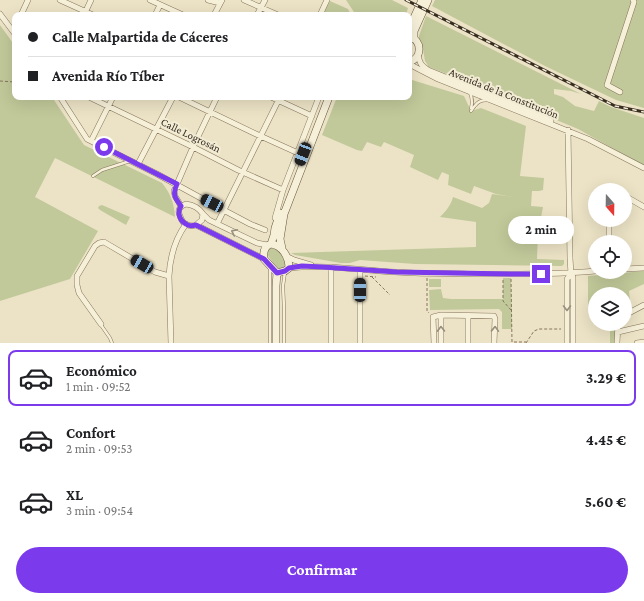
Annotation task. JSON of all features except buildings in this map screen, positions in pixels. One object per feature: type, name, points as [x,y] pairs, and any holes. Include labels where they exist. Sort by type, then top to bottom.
[{"type":"main road","points":[[412,22],[422,0]]},
{"type":"main road","points":[[412,62],[420,50],[419,46],[412,37],[428,0]]},
{"type":"main road","points":[[276,343],[277,273],[264,259],[264,249],[274,235],[275,228],[323,100]]},
{"type":"main road","points":[[277,273],[287,269],[288,257],[282,248],[280,239],[284,214],[328,100]]},
{"type":"main road","points":[[269,244],[276,244],[282,248]]},
{"type":"street","points":[[22,12],[28,0]]},
{"type":"street","points":[[60,0],[83,12]]},
{"type":"street","points":[[85,12],[91,0]]},
{"type":"street","points":[[150,0],[176,12]]},
{"type":"street","points":[[208,0],[221,2],[216,12]]},
{"type":"street","points":[[244,0],[271,12]]},
{"type":"street","points":[[259,12],[265,0]]},
{"type":"street","points":[[321,12],[327,0]]},
{"type":"street","points":[[620,92],[607,85],[634,2],[633,0]]},
{"type":"street","points":[[156,12],[160,5]]},
{"type":"street","points":[[0,14],[12,30]]},
{"type":"street","name":"Avenida de la Constitución","points":[[418,55],[419,61],[428,70],[539,114],[568,130]]},
{"type":"street","name":"Avenida de la Constitución","points":[[412,65],[425,73],[470,92],[568,130]]},
{"type":"street","points":[[62,100],[88,139],[177,184],[250,224],[265,230]]},
{"type":"street","name":"Calle Logrosán","points":[[95,100],[283,190]]},
{"type":"street","points":[[92,141],[111,100]]},
{"type":"street","points":[[138,164],[170,100]]},
{"type":"street","points":[[185,100],[298,153]]},
{"type":"street","points":[[181,206],[175,196],[174,190],[216,100]]},
{"type":"street","points":[[217,224],[279,100]]},
{"type":"street","points":[[281,100],[312,116]]},
{"type":"street","points":[[275,228],[276,216],[283,190],[318,100]]},
{"type":"street","points":[[567,343],[567,279],[570,274],[568,130],[644,168]]},
{"type":"street","points":[[632,200],[644,207]]},
{"type":"street","points":[[264,259],[196,225],[186,224],[181,220],[178,213],[179,209],[181,206],[186,204],[193,205],[200,209],[209,220],[257,243],[269,244]]},
{"type":"street","points":[[196,225],[202,220],[203,214]]},
{"type":"street","points":[[171,343],[169,265],[181,231],[186,224]]},
{"type":"street","points":[[101,324],[79,293],[77,285],[77,276],[95,246],[99,243],[104,242],[155,272],[169,276]]},
{"type":"street","points":[[288,257],[294,260],[331,268],[397,272],[570,274],[588,272]]},
{"type":"street","points":[[287,269],[302,266],[318,266]]},
{"type":"street","points":[[331,268],[331,343]]},
{"type":"street","points":[[632,269],[644,268]]},
{"type":"street","points":[[360,270],[360,343]]},
{"type":"street","points":[[570,274],[573,277],[573,343]]},
{"type":"street","points":[[632,311],[644,305]]},
{"type":"street","points":[[441,316],[441,343]]},
{"type":"street","points":[[468,316],[468,343]]},
{"type":"street","points":[[434,343],[434,317],[494,316],[494,343]]},
{"type":"street","points":[[617,343],[618,332],[644,326]]},
{"type":"street","points":[[637,343],[644,342]]},
{"type":"lane","points":[[470,92],[473,103],[471,111],[477,102],[487,100],[510,110],[520,112]]},
{"type":"lane","points":[[93,176],[102,170],[130,160]]},
{"type":"lane","points":[[270,265],[270,343]]},
{"type":"lane","points":[[284,343],[283,286],[287,269]]},
{"type":"lane","points":[[101,324],[112,343]]},
{"type":"path","points":[[0,81],[12,82]]},
{"type":"path","points":[[371,276],[390,295]]},
{"type":"path","points":[[427,277],[427,311]]},
{"type":"path","points":[[503,278],[503,301],[511,310]]},
{"type":"path","points":[[511,278],[512,342],[526,343],[534,331],[539,329],[562,329]]},
{"type":"green space","points":[[346,0],[392,0],[408,8],[407,12],[354,12]]},
{"type":"green space","points":[[435,0],[644,0],[644,108],[616,100],[545,66],[432,6]]},
{"type":"green space","points":[[330,1],[348,9],[350,12],[324,12]]},
{"type":"green space","points":[[426,16],[581,94],[554,89],[554,94],[563,97],[575,106],[594,111],[599,101],[611,107],[644,118],[644,166],[578,129],[537,112],[537,109],[429,67],[425,61],[422,43],[419,39]]},
{"type":"green space","points":[[0,25],[12,42],[12,100],[54,100],[84,145],[162,183],[172,199],[175,217],[55,158],[35,197],[98,231],[70,279],[0,301]]},
{"type":"green space","points":[[412,80],[464,96],[471,111],[481,108],[526,126],[520,176],[544,178],[543,190],[532,191],[531,206],[543,207],[538,233],[537,259],[564,260],[564,264],[562,266],[415,264],[360,260],[350,263],[341,263],[291,253],[476,247],[476,222],[440,217],[448,208],[453,197],[482,208],[489,203],[492,194],[513,197],[496,194],[474,186],[471,194],[448,185],[449,175],[442,172],[438,180],[410,167],[414,155],[384,142],[381,147],[367,142],[362,151],[322,135],[336,100],[412,100]]},
{"type":"green space","points":[[102,205],[130,217],[126,225],[100,210],[98,208]]},
{"type":"green space","points":[[274,247],[278,250],[286,262],[284,267],[279,269],[266,253],[268,249]]},
{"type":"green space","points":[[644,271],[644,284],[632,290],[632,287],[588,287],[588,279],[632,279],[632,272]]},
{"type":"green space","points":[[503,278],[511,278],[512,329],[502,329],[502,312],[499,309],[430,310],[429,290],[441,289],[443,298],[451,299],[503,299]]},
{"type":"green space","points":[[429,279],[441,279],[441,287],[429,287]]},
{"type":"green space","points":[[610,331],[615,331],[615,343],[610,343]]},
{"type":"railway","points":[[406,0],[615,106],[644,112]]},
{"type":"route","points":[[104,147],[177,184],[174,190],[175,196],[181,206],[178,213],[181,220],[186,224],[191,226],[196,225],[264,259],[277,273],[285,271],[289,268],[302,266],[397,272],[541,274]]}]
